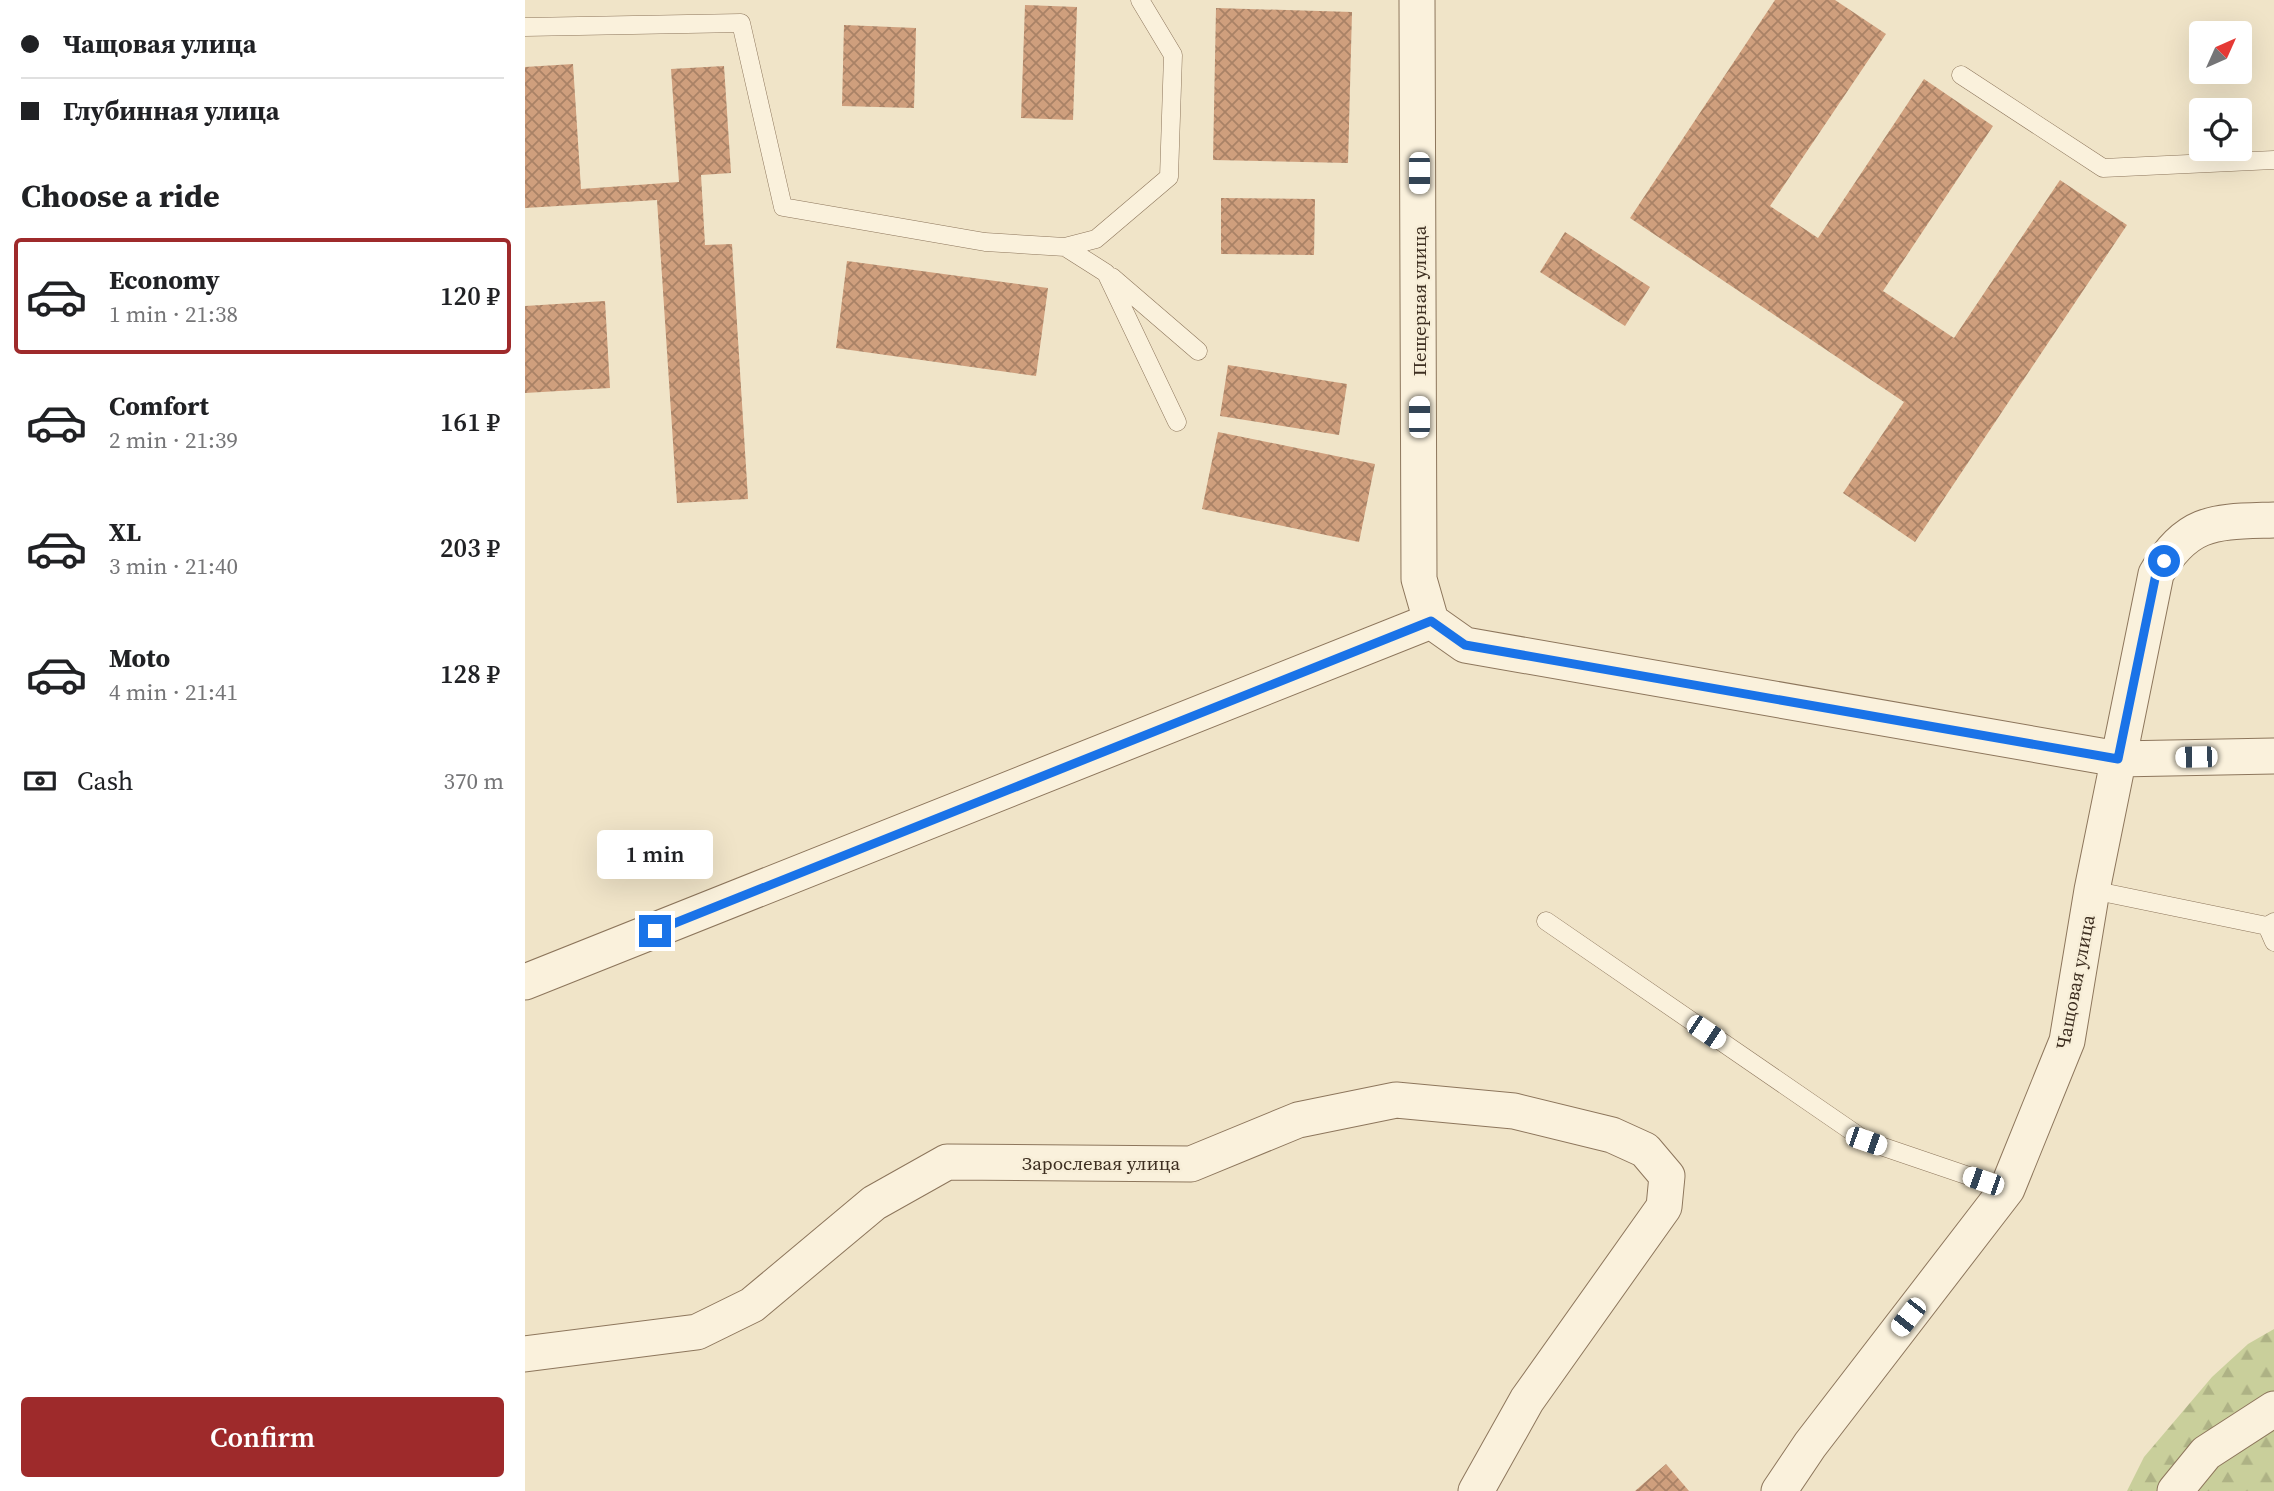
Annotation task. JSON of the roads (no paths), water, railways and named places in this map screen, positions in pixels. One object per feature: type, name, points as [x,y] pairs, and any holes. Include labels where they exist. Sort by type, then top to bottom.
[{"type":"street","name":"Пещерная улица","points":[[1417,0],[1419,579],[1431,621]]},
{"type":"street","name":"Чащовая улица","points":[[1779,1491],[1810,1445],[2007,1189],[2067,1041],[2092,890],[2156,574],[2171,549],[2200,527],[2274,520]]},
{"type":"street","points":[[525,982],[1431,621],[1465,645],[2118,759],[2274,756]]},
{"type":"street","name":"Зарослевая улица","points":[[525,1354],[697,1332],[752,1305],[874,1203],[947,1162],[1191,1164],[1298,1120],[1396,1100],[1514,1111],[1612,1135],[1644,1150],[1667,1176],[1664,1207],[1527,1400],[1476,1491]]},
{"type":"street","points":[[2175,1491],[2207,1453],[2274,1409]]},
{"type":"lane","points":[[525,27],[741,23],[783,207],[985,242],[1065,247],[1096,239],[1169,177],[1173,55],[1140,0]]},
{"type":"lane","points":[[1961,75],[2103,168],[2274,160]]},
{"type":"lane","points":[[1065,247],[1107,273],[1198,351]]},
{"type":"lane","points":[[1107,273],[1177,422]]},
{"type":"lane","points":[[2092,890],[2272,930]]},
{"type":"lane","points":[[1546,921],[1866,1141],[2007,1189]]}]
